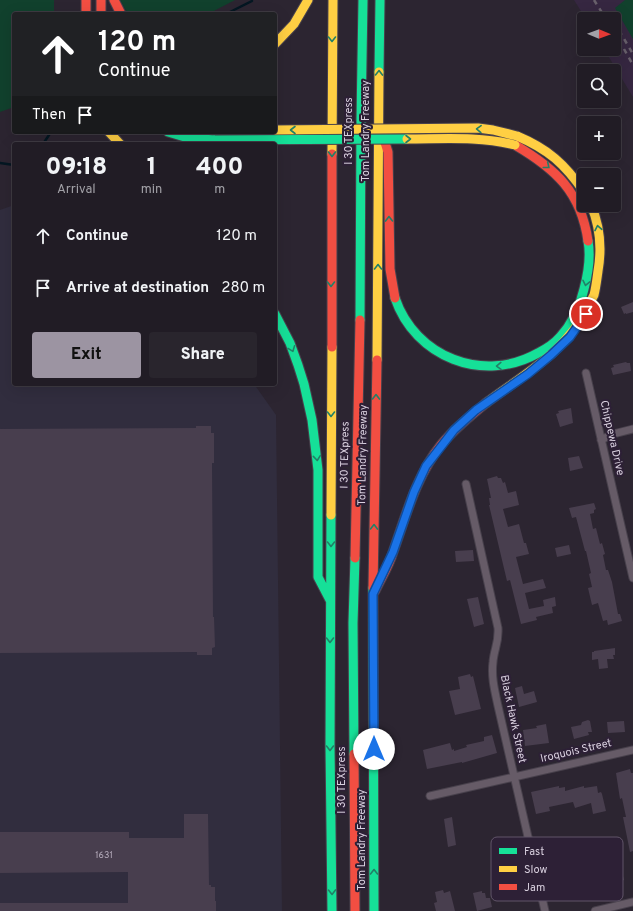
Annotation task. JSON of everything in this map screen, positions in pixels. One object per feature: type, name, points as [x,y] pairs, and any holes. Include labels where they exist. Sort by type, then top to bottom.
[{"type":"highway","points":[[86,0],[86,12]]},
{"type":"highway","points":[[91,0],[91,12]]},
{"type":"highway","points":[[101,0],[101,12]]},
{"type":"highway","points":[[114,0],[120,12]]},
{"type":"highway","points":[[277,42],[294,25],[304,10],[308,0]]},
{"type":"highway","points":[[332,911],[330,601],[333,0]]},
{"type":"highway","name":"I 30 TEXpress","points":[[355,911],[353,623],[361,295],[361,120],[364,0]]},
{"type":"highway","name":"Tom Landry Freeway","points":[[374,911],[373,594],[378,309],[378,120],[380,0]]},
{"type":"highway","points":[[277,130],[478,128],[493,130],[516,141],[564,182],[577,201],[584,218],[590,242],[589,270],[579,309],[560,337],[549,347],[533,356],[509,366],[471,366],[446,358],[432,349],[415,332],[401,312],[392,286],[390,269],[388,152],[378,120]]},
{"type":"highway","points":[[111,134],[118,142]]},
{"type":"highway","points":[[175,134],[188,138],[215,140],[478,139],[503,142],[533,142],[557,157],[577,182]]},
{"type":"highway","points":[[373,594],[393,552],[414,492],[426,466],[442,444],[454,430],[476,410],[528,374],[551,355],[570,337],[586,314],[598,284],[601,241],[598,224],[594,212]]},
{"type":"highway","points":[[277,318],[290,343],[298,365],[312,420],[318,470],[318,577],[330,601]]},
{"type":"street","name":"Chippewa Drive","points":[[586,373],[633,578]]},
{"type":"street","points":[[601,440],[613,434],[633,429]]},
{"type":"street","name":"Black Hawk Street","points":[[466,484],[498,628],[499,639],[493,662],[492,675],[528,837]]},
{"type":"street","name":"Iroquois Street","points":[[430,796],[633,750]]},
{"type":"street","name":"Black Hawk Street","points":[[543,901],[545,911]]},
{"type":"street","points":[[594,911],[633,902]]},
{"type":"shaded area","points":[[574,0],[627,0],[633,10],[633,97],[621,77],[621,64],[613,64],[608,56],[621,56],[621,12],[582,12]]},
{"type":"shaded area","points":[[12,206],[12,386],[255,386],[276,415],[282,911],[0,911],[0,210]]},
{"type":"green space","points":[[0,0],[54,0],[54,12],[12,12],[12,108],[0,112]]},
{"type":"green space","points":[[120,0],[235,0],[212,12],[127,12]]},
{"type":"green space","points":[[625,0],[633,0],[633,39],[621,18],[621,12],[617,12],[615,8]]},
{"type":"building","points":[[633,302],[633,312],[624,314],[621,307]]},
{"type":"building","points":[[626,362],[630,363],[631,371],[613,375],[611,368],[614,367],[613,365]]},
{"type":"building","points":[[571,408],[573,423],[560,427],[556,414],[559,413],[558,411]]},
{"type":"building","points":[[196,426],[211,426],[211,433],[214,433],[214,463],[212,463],[213,617],[215,647],[212,648],[212,655],[197,655],[197,652],[0,653],[0,429],[196,428]]},
{"type":"building","points":[[579,456],[583,468],[570,471],[568,458]]},
{"type":"building","points":[[497,476],[498,478],[501,478],[503,483],[505,482],[508,493],[516,491],[519,505],[503,509],[508,527],[519,524],[524,543],[526,543],[529,554],[516,557],[523,584],[543,579],[546,588],[525,593],[529,609],[544,606],[543,600],[555,597],[556,606],[552,607],[553,613],[536,617],[537,620],[521,624],[510,580],[507,581],[489,505],[489,498],[491,498],[487,479]]},
{"type":"building","points":[[594,503],[596,509],[594,510],[594,513],[590,514],[593,529],[596,528],[600,544],[602,543],[605,554],[603,555],[606,570],[608,570],[612,582],[618,614],[620,614],[622,621],[608,625],[607,620],[603,621],[598,603],[592,605],[588,588],[592,587],[589,574],[591,573],[586,551],[576,517],[572,518],[569,508]]},
{"type":"building","points":[[569,545],[571,554],[557,557],[555,548]]},
{"type":"building","points":[[473,550],[474,561],[456,562],[455,551]]},
{"type":"building","points":[[478,597],[484,624],[474,627],[467,599]]},
{"type":"building","points":[[615,648],[615,655],[613,655],[614,659],[607,659],[608,668],[599,669],[598,659],[592,660],[592,652]]},
{"type":"building","points":[[470,674],[471,677],[473,676],[481,709],[455,715],[449,691],[460,689],[458,677]]},
{"type":"building","points":[[522,686],[524,694],[534,691],[537,702],[519,707],[515,688]]},
{"type":"building","points":[[588,720],[590,721],[592,732],[588,732],[589,735],[574,739],[571,727],[581,725],[582,722]]},
{"type":"building","points":[[624,721],[625,732],[608,733],[607,722]]},
{"type":"building","points":[[546,724],[549,743],[525,746],[523,730],[537,728],[536,726]]},
{"type":"building","points":[[492,735],[497,753],[462,763],[427,769],[423,750],[450,743],[452,750],[454,749],[454,751],[467,747],[466,745],[484,741],[484,737]]},
{"type":"building","points":[[630,769],[631,773],[633,773],[633,851],[630,852],[623,817],[626,817],[622,798],[620,799],[616,773]]},
{"type":"building","points":[[559,786],[559,788],[565,787],[565,791],[584,786],[584,788],[597,786],[598,793],[601,792],[602,794],[606,811],[593,814],[591,803],[575,808],[573,802],[549,807],[550,811],[536,814],[531,792]]},
{"type":"building","points":[[184,814],[208,814],[209,885],[211,885],[211,887],[215,887],[216,911],[0,911],[0,903],[128,903],[128,872],[0,873],[0,832],[129,832],[129,838],[184,838]]},
{"type":"building","points":[[452,817],[456,845],[448,847],[444,819]]},
{"type":"building","points":[[443,890],[444,893],[450,891],[455,911],[436,911],[434,903],[437,902],[435,892]]},
{"type":"building","points":[[482,891],[482,893],[485,893],[486,898],[490,898],[492,907],[477,911],[473,893]]},
{"type":"waterway","points":[[230,12],[252,1]]},
{"type":"waterway","points":[[44,142],[50,134]]},
{"type":"waterway","points":[[0,163],[12,165]]},
{"type":"railway","points":[[594,0],[602,12]]},
{"type":"railway","points":[[621,34],[633,54]]},
{"type":"railway","points":[[624,49],[633,65]]},
{"type":"traffic: fast","points":[[360,320],[363,0]]},
{"type":"traffic: fast","points":[[379,72],[380,0]]},
{"type":"traffic: fast","points":[[175,134],[188,138],[215,140]]},
{"type":"traffic: fast","points":[[215,140],[407,139]]},
{"type":"traffic: fast","points":[[395,298],[405,319],[418,336],[435,350],[453,359],[474,365],[495,366],[517,362],[538,353],[553,344],[558,340],[572,321],[580,302],[587,277],[589,265],[588,241]]},
{"type":"traffic: fast","points":[[277,318],[290,343],[298,365],[312,420],[318,470],[318,577],[330,600]]},
{"type":"traffic: fast","points":[[331,515],[330,745],[332,911]]},
{"type":"traffic: fast","points":[[354,754],[353,623],[355,558]]},
{"type":"traffic: fast","points":[[373,588],[374,911]]},
{"type":"traffic: slow","points":[[277,42],[294,24],[308,0]]},
{"type":"traffic: slow","points":[[332,154],[333,0]]},
{"type":"traffic: slow","points":[[377,360],[379,72]]},
{"type":"traffic: slow","points":[[277,130],[478,128],[517,136]]},
{"type":"traffic: slow","points":[[111,134],[118,142]]},
{"type":"traffic: slow","points":[[517,136],[538,146],[555,158],[577,182]]},
{"type":"traffic: slow","points":[[407,139],[475,139],[515,145]]},
{"type":"traffic: slow","points":[[486,403],[529,372],[556,350],[578,324],[594,295],[596,286],[600,246],[594,212]]},
{"type":"traffic: slow","points":[[331,515],[332,347]]},
{"type":"traffic: jam","points":[[86,0],[86,12]]},
{"type":"traffic: jam","points":[[101,0],[101,12]]},
{"type":"traffic: jam","points":[[114,0],[120,12]]},
{"type":"traffic: jam","points":[[381,130],[388,152],[390,269],[395,298]]},
{"type":"traffic: jam","points":[[515,145],[543,163],[573,195],[585,224],[588,241]]},
{"type":"traffic: jam","points":[[332,154],[332,347]]},
{"type":"traffic: jam","points":[[355,558],[360,320]]},
{"type":"traffic: jam","points":[[373,588],[377,360]]},
{"type":"traffic: jam","points":[[375,591],[389,562],[412,497],[432,457],[446,439],[486,403]]},
{"type":"traffic: jam","points":[[354,754],[355,911]]},
{"type":"route","points":[[374,749],[373,594],[393,552],[414,492],[426,466],[454,430],[476,410],[528,374],[551,355],[570,337],[586,314]]}]
